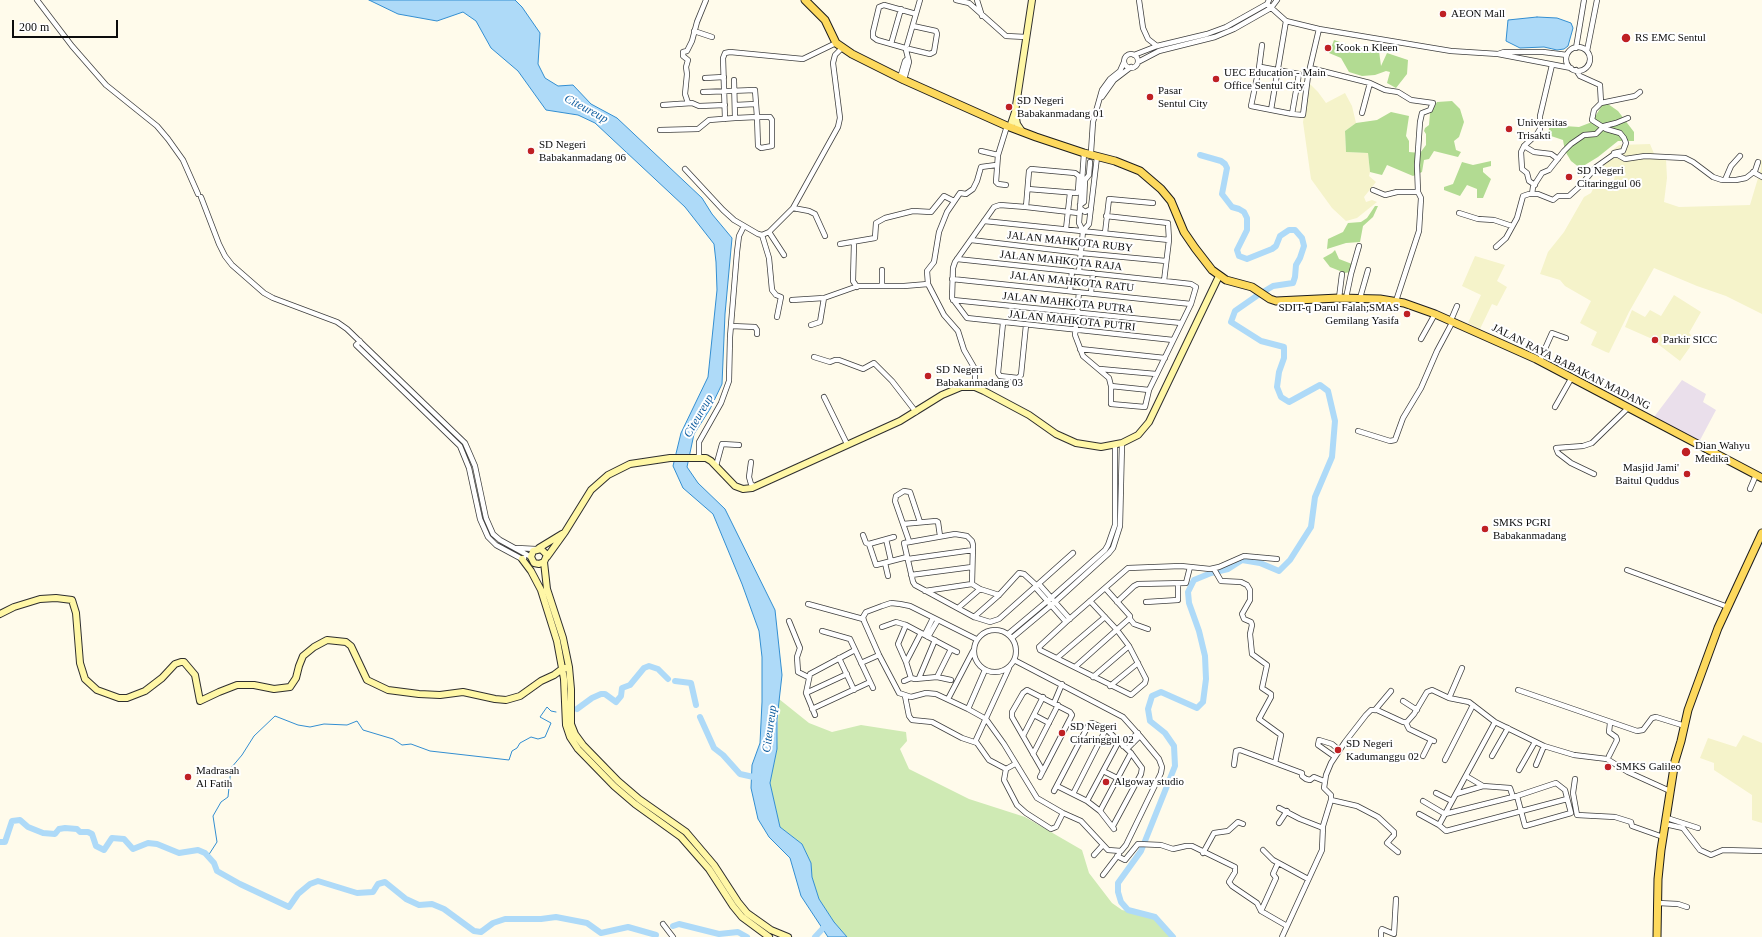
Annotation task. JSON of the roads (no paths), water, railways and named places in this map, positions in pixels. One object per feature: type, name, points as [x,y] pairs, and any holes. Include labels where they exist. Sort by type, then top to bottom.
[{"type":"main road","points":[[805,0],[825,20],[839,46],[902,79],[1008,126],[1021,130],[1036,138],[1130,166],[1140,171],[1161,189],[1171,201],[1184,232],[1206,263],[1219,276]]},
{"type":"main road","name":"JALAN RAYA BABAKAN MADANG","points":[[1219,276],[1226,280],[1258,289],[1267,298],[1276,301],[1342,298],[1396,301],[1452,320],[1540,360],[1759,477]]},
{"type":"main road","points":[[1657,937],[1658,867],[1675,761],[1693,692],[1718,628],[1760,542],[1762,533]]},
{"type":"street","points":[[36,0],[72,46],[106,85],[157,126],[168,139],[183,160],[225,256],[243,275],[268,295],[284,303],[337,322],[348,329],[465,443],[475,466],[489,526],[493,534],[500,540],[515,547],[534,563],[543,561]]},
{"type":"street","points":[[688,103],[685,94],[687,74],[686,67],[688,60],[683,54],[684,51],[687,51],[692,41],[698,18],[706,0]]},
{"type":"street","points":[[902,79],[905,61],[908,58],[907,48],[920,0]]},
{"type":"street","points":[[956,0],[968,2],[1006,36],[1026,37]]},
{"type":"street","points":[[977,0],[982,16]]},
{"type":"street","points":[[1006,185],[996,183],[996,165],[998,154],[1014,112],[1032,0]]},
{"type":"street","points":[[1139,0],[1143,28],[1148,39],[1157,46]]},
{"type":"street","points":[[1097,105],[1111,84],[1131,67],[1136,66],[1138,62],[1159,51],[1215,38],[1271,8],[1277,0]]},
{"type":"street","points":[[1576,48],[1584,0]]},
{"type":"street","points":[[1083,231],[1079,223],[1079,209],[1097,105],[1103,88],[1110,79],[1120,71],[1125,58],[1128,55],[1134,55],[1157,46],[1215,32],[1235,23],[1268,2],[1271,8],[1286,21],[1319,29],[1451,51],[1498,54],[1583,70],[1588,65],[1590,58],[1587,51],[1597,0]]},
{"type":"street","points":[[913,26],[936,32],[934,52],[930,54],[877,40],[873,37],[879,7],[884,5],[916,14]]},
{"type":"street","points":[[891,44],[901,9]]},
{"type":"street","points":[[1271,110],[1286,21]]},
{"type":"street","points":[[1262,45],[1251,106],[1303,115],[1308,76],[1319,29]]},
{"type":"street","points":[[694,31],[712,37]]},
{"type":"street","points":[[725,119],[723,56],[727,52],[803,59],[839,46]]},
{"type":"street","points":[[762,235],[770,232],[793,208],[839,124],[833,63],[839,46]]},
{"type":"street","points":[[1587,51],[1583,48],[1576,48],[1570,51],[1567,55],[1567,62],[1580,76],[1600,85],[1601,103]]},
{"type":"street","points":[[1498,54],[1504,52],[1531,52],[1567,55]]},
{"type":"street","points":[[1134,55],[1138,62]]},
{"type":"street","points":[[1124,62],[1126,65],[1131,67]]},
{"type":"street","points":[[1535,185],[1529,180],[1527,173],[1522,169],[1521,152],[1524,146],[1537,134],[1540,129],[1540,116],[1552,65]]},
{"type":"street","points":[[1258,68],[1261,67],[1308,76]]},
{"type":"street","points":[[1310,68],[1370,83],[1386,90],[1398,92],[1411,100],[1433,103],[1430,110],[1422,112],[1420,122],[1417,165],[1418,192],[1420,197],[1418,237],[1396,301]]},
{"type":"street","points":[[1292,114],[1299,74]]},
{"type":"street","points":[[705,78],[724,77]]},
{"type":"street","points":[[734,80],[736,118]]},
{"type":"street","points":[[1362,113],[1370,83]]},
{"type":"street","points":[[660,130],[698,129],[709,120],[736,118],[757,118],[771,118],[771,147],[761,148],[758,146],[757,118],[755,90],[703,92]]},
{"type":"street","points":[[1496,246],[1506,238],[1517,218],[1523,196],[1532,194],[1540,195],[1553,200],[1558,196],[1568,196],[1577,189],[1596,167],[1611,153],[1623,151],[1626,143],[1620,133],[1602,127],[1594,122],[1592,117],[1594,110],[1601,103],[1635,96],[1640,92]]},
{"type":"street","points":[[664,105],[688,103],[693,103],[699,106],[725,105]]},
{"type":"street","points":[[735,105],[756,104]]},
{"type":"street","points":[[1014,112],[1017,124],[1021,130]]},
{"type":"street","points":[[1532,194],[1542,173],[1549,170],[1564,151],[1580,137],[1596,134],[1602,127],[1616,124],[1628,118]]},
{"type":"street","points":[[1524,146],[1526,149],[1534,152],[1551,154],[1558,159]]},
{"type":"street","points":[[981,151],[998,154]]},
{"type":"street","points":[[1606,158],[1614,155],[1625,159],[1645,156],[1686,158],[1713,177],[1725,180],[1741,180],[1753,172],[1758,162]]},
{"type":"street","points":[[1725,180],[1731,166],[1740,156]]},
{"type":"street","points":[[1079,272],[1083,231],[1089,224],[1092,207],[1097,157]]},
{"type":"street","points":[[1090,162],[1089,175],[1092,181],[1090,203],[1092,207]]},
{"type":"street","points":[[975,387],[975,369],[964,350],[958,331],[944,315],[928,284],[927,271],[934,262],[940,232],[954,201],[960,193],[968,193],[973,189],[981,166],[996,165]]},
{"type":"street","points":[[685,169],[723,210],[744,226],[762,235],[769,258],[772,290],[776,295],[781,297],[777,317]]},
{"type":"street","points":[[1026,207],[1028,188],[1030,169],[1077,174],[1079,176],[1078,191],[1076,193],[1028,188]]},
{"type":"street","points":[[1753,172],[1762,177]]},
{"type":"street","points":[[953,300],[951,294],[953,268],[994,207],[997,205],[1068,212],[1079,209],[1084,202],[1085,180],[1089,175]]},
{"type":"street","points":[[1373,190],[1385,195],[1396,192],[1418,192]]},
{"type":"street","points":[[1066,229],[1070,193]]},
{"type":"street","points":[[840,244],[854,243],[875,238],[876,223],[885,218],[913,211],[931,212],[944,196],[954,201]]},
{"type":"street","points":[[1104,233],[1109,199],[1153,203]]},
{"type":"street","points":[[1079,209],[1085,212],[1092,207]]},
{"type":"street","points":[[793,208],[809,210],[815,214],[825,236]]},
{"type":"street","points":[[1459,213],[1478,219],[1493,220],[1512,226]]},
{"type":"street","points":[[1106,216],[1166,222],[1169,224],[1169,240],[1164,281]]},
{"type":"street","points":[[984,221],[1169,240]]},
{"type":"street","points":[[697,457],[699,442],[721,403],[727,388],[730,371],[731,326],[738,240],[744,226]]},
{"type":"street","points":[[770,232],[784,254]]},
{"type":"street","name":"JALAN MAHKOTA RUBY","points":[[971,240],[1080,253],[1166,261]]},
{"type":"street","points":[[854,243],[853,281],[857,286]]},
{"type":"street","points":[[1342,298],[1359,246]]},
{"type":"street","name":"JALAN MAHKOTA RAJA","points":[[957,260],[1093,273],[1194,286],[1196,290],[1191,304]]},
{"type":"street","points":[[882,270],[882,285]]},
{"type":"street","points":[[1360,298],[1368,270]]},
{"type":"street","points":[[1070,291],[1072,271]]},
{"type":"street","points":[[1091,293],[1093,273]]},
{"type":"street","points":[[1342,274],[1342,298]]},
{"type":"street","points":[[531,571],[543,561],[565,532],[586,496],[602,480],[630,464],[670,458],[697,457],[709,459],[735,486],[743,489],[754,486],[900,421],[949,391],[961,387],[975,387],[1029,415],[1056,434],[1076,444],[1095,447],[1118,444],[1138,435],[1149,422],[1219,276]]},
{"type":"street","name":"JALAN MAHKOTA RATU","points":[[952,279],[1191,304]]},
{"type":"street","points":[[792,300],[824,298],[857,286],[864,285],[904,286],[910,284],[928,284]]},
{"type":"street","points":[[1079,292],[1076,338],[1084,358],[1107,375],[1111,386],[1111,404],[1143,407],[1146,405],[1149,390],[1156,374],[1191,304]]},
{"type":"street","points":[[811,325],[820,322],[824,298]]},
{"type":"street","name":"JALAN MAHKOTA PUTRA","points":[[953,300],[1181,323]]},
{"type":"street","name":"JALAN MAHKOTA PUTRI","points":[[953,300],[969,319],[1173,340]]},
{"type":"street","points":[[1358,431],[1390,441],[1395,440],[1402,418],[1420,388],[1452,320],[1457,306]]},
{"type":"street","points":[[1421,339],[1435,314]]},
{"type":"street","points":[[1002,323],[998,372],[1000,376],[1018,378],[1021,375],[1026,325]]},
{"type":"street","points":[[731,326],[755,327],[757,334]]},
{"type":"street","points":[[1540,360],[1552,333],[1566,338]]},
{"type":"street","points":[[362,343],[356,345],[460,446],[469,468],[480,519],[488,537],[496,545],[527,557]]},
{"type":"street","points":[[1080,349],[1165,358]]},
{"type":"street","points":[[814,356],[830,362],[833,360],[839,360],[863,370],[874,363],[892,381],[916,412]]},
{"type":"street","points":[[1099,368],[1156,374]]},
{"type":"street","points":[[1555,407],[1572,377]]},
{"type":"street","points":[[1111,386],[1149,390]]},
{"type":"street","points":[[824,397],[847,444]]},
{"type":"street","points":[[1594,474],[1571,463],[1558,453],[1556,448],[1583,446],[1592,443],[1628,408]]},
{"type":"street","points":[[716,466],[722,444],[739,445]]},
{"type":"street","points":[[1010,636],[1105,550],[1111,541],[1114,525],[1118,444]]},
{"type":"street","points":[[1010,636],[1054,604],[1110,553],[1115,543],[1120,526],[1118,444]]},
{"type":"street","points":[[751,462],[749,476],[751,484],[754,486]]},
{"type":"street","points":[[1750,490],[1759,477]]},
{"type":"street","points":[[909,541],[895,499],[896,496],[906,491],[910,493],[920,522]]},
{"type":"street","points":[[903,524],[937,521],[940,536]]},
{"type":"street","points":[[527,557],[565,532]]},
{"type":"street","points":[[972,584],[972,541],[964,535],[958,534],[940,536],[909,541],[904,544],[911,575],[915,585],[986,622],[996,621],[1073,553]]},
{"type":"street","points":[[863,535],[866,543],[869,544],[875,565],[907,558],[973,550]]},
{"type":"street","points":[[869,544],[894,537]]},
{"type":"street","points":[[886,539],[891,561]]},
{"type":"street","points":[[515,547],[545,551],[543,561],[547,589],[563,638],[569,667],[571,724],[575,734],[618,781],[639,799],[686,832],[714,865],[747,913],[770,930],[788,937]]},
{"type":"street","points":[[1090,601],[1117,630],[1129,646],[1146,681],[1132,694],[1128,695],[1040,650],[1038,647],[1126,569],[1130,567],[1181,566],[1215,570],[1244,556],[1277,559]]},
{"type":"street","points":[[527,557],[531,571],[541,590],[557,641],[562,669],[566,725],[570,737],[578,749],[614,786],[635,804],[681,837],[709,869],[742,917],[769,937]]},
{"type":"street","points":[[885,563],[888,576]]},
{"type":"street","points":[[911,575],[972,567]]},
{"type":"street","points":[[1117,602],[1138,584],[1178,584],[1187,582],[1190,567]]},
{"type":"street","points":[[1215,570],[1222,582],[1237,582],[1245,584],[1250,590],[1250,600],[1242,614],[1244,619],[1251,622],[1252,625],[1250,634],[1252,654],[1267,665],[1262,688],[1271,696],[1259,719],[1281,734],[1282,737],[1274,762]]},
{"type":"street","points":[[1627,570],[1728,607]]},
{"type":"street","points":[[974,617],[999,595],[1020,573],[1037,586],[1068,620]]},
{"type":"street","points":[[925,591],[972,584],[980,589],[999,595]]},
{"type":"street","points":[[1146,602],[1177,600],[1178,584]]},
{"type":"street","points":[[1105,588],[1130,616],[1130,619],[1134,624],[1148,629]]},
{"type":"street","points":[[958,608],[980,589]]},
{"type":"street","points":[[0,614],[14,607],[40,599],[56,598],[72,600],[76,613],[80,657],[85,679],[97,690],[118,698],[135,696],[162,678],[175,664],[181,662],[184,662],[195,674],[200,701],[237,685],[254,685],[274,689],[290,687],[295,682],[303,656],[314,647],[327,640],[346,642],[350,646],[367,680],[388,690],[433,695],[467,693],[506,700],[520,696],[562,669],[569,667]]},
{"type":"street","points":[[976,640],[910,606],[891,603],[866,612],[863,619],[879,655],[899,693],[911,697],[930,693],[968,708],[986,719],[1004,744],[1037,798],[1084,823],[1103,845],[1111,851],[1121,851]]},
{"type":"street","points":[[808,604],[863,619]]},
{"type":"street","points":[[1057,658],[1105,617]]},
{"type":"street","points":[[906,662],[935,619]]},
{"type":"street","points":[[1075,667],[1130,619]]},
{"type":"street","points":[[789,621],[800,648],[797,657],[798,672],[808,677]]},
{"type":"street","points":[[882,627],[896,622],[906,625],[958,652]]},
{"type":"street","points":[[906,625],[898,644],[906,662],[910,678]]},
{"type":"street","points":[[948,699],[973,651],[976,640],[980,635],[991,630],[1002,631],[1010,636],[1015,644],[1016,652],[1014,660],[975,742]]},
{"type":"street","points":[[822,631],[847,637],[851,641],[873,688]]},
{"type":"street","points":[[920,678],[935,640]]},
{"type":"street","points":[[1093,677],[1129,646]]},
{"type":"street","points":[[937,677],[951,649]]},
{"type":"street","points":[[815,715],[806,693],[808,677],[811,672],[855,650]]},
{"type":"street","points":[[973,651],[974,658],[978,665],[985,670],[997,672],[1010,666]]},
{"type":"street","points":[[861,662],[879,655]]},
{"type":"street","points":[[839,658],[854,690]]},
{"type":"street","points":[[1014,660],[1123,717],[1139,734],[1158,759],[1162,770],[1146,806],[1126,845],[1103,875]]},
{"type":"street","points":[[1110,686],[1138,663]]},
{"type":"street","points":[[1449,698],[1462,668]]},
{"type":"street","points":[[968,708],[985,670]]},
{"type":"street","points":[[997,672],[1003,681]]},
{"type":"street","points":[[806,693],[847,674]]},
{"type":"street","points":[[904,681],[910,678],[937,677],[951,680]]},
{"type":"street","points":[[812,709],[870,682]]},
{"type":"street","points":[[1033,754],[1049,723],[1062,684]]},
{"type":"street","points":[[1040,777],[1044,771],[1072,717],[1070,712],[1056,704],[1029,690],[1024,691],[1012,712],[1012,720],[1044,771]]},
{"type":"street","points":[[1406,723],[1417,710],[1429,690],[1449,698],[1465,701],[1496,722],[1544,746],[1574,755],[1608,757],[1628,772],[1670,792]]},
{"type":"street","points":[[1518,690],[1610,723],[1638,731],[1643,730],[1652,718],[1656,717],[1685,726]]},
{"type":"street","points":[[1282,937],[1322,850],[1322,828],[1331,800],[1331,795],[1324,788],[1324,781],[1328,769],[1339,750],[1366,715],[1371,710],[1375,710],[1391,691]]},
{"type":"street","points":[[905,696],[909,716],[912,720],[932,722],[962,738],[975,742],[989,760],[1006,770]]},
{"type":"street","points":[[1023,736],[1043,697]]},
{"type":"street","points":[[1403,701],[1417,710]]},
{"type":"street","points":[[1445,760],[1473,705]]},
{"type":"street","points":[[1375,710],[1406,723],[1409,729],[1433,741],[1423,756]]},
{"type":"street","points":[[1034,715],[1049,723]]},
{"type":"street","points":[[1439,825],[1496,722]]},
{"type":"street","points":[[1054,791],[1089,724],[1092,723],[1106,729],[1119,741],[1140,764],[1142,771],[1114,828],[1100,811],[1087,801],[1057,786]]},
{"type":"street","points":[[1608,757],[1616,740],[1616,737],[1609,732],[1610,723]]},
{"type":"street","points":[[1492,756],[1508,728]]},
{"type":"street","points":[[1073,794],[1106,729]]},
{"type":"street","points":[[1125,747],[1139,734]]},
{"type":"street","points":[[1335,757],[1318,745],[1319,740],[1332,744],[1339,750]]},
{"type":"street","points":[[1087,801],[1119,741]]},
{"type":"street","points":[[1519,770],[1535,742]]},
{"type":"street","points":[[1536,765],[1544,746]]},
{"type":"street","points":[[1234,765],[1236,752],[1238,750],[1302,773],[1302,776],[1306,779],[1310,780],[1314,777],[1324,781]]},
{"type":"street","points":[[1100,811],[1130,753]]},
{"type":"street","points":[[1015,764],[1006,770],[1004,778],[1005,785],[1014,801],[1021,809],[1051,829],[1056,827],[1063,813]]},
{"type":"street","points":[[1103,771],[1118,778]]},
{"type":"street","points":[[1466,776],[1483,786]]},
{"type":"street","points":[[1575,779],[1573,793],[1578,815],[1615,817],[1631,822],[1632,826],[1662,837]]},
{"type":"street","points":[[1423,801],[1445,814],[1515,796],[1556,783],[1565,790],[1571,813],[1525,826],[1521,811],[1515,796],[1510,788],[1483,786],[1456,794]]},
{"type":"street","points":[[1436,793],[1452,801]]},
{"type":"street","points":[[1419,814],[1439,825],[1446,831],[1567,799]]},
{"type":"street","points":[[1331,800],[1356,806],[1378,817],[1393,830],[1394,835],[1388,843],[1398,852]]},
{"type":"street","points":[[1279,808],[1322,828]]},
{"type":"street","points":[[1279,823],[1286,811]]},
{"type":"street","points":[[1666,821],[1698,828]]},
{"type":"street","points":[[1666,821],[1683,828],[1700,850],[1711,855],[1723,850],[1762,851]]},
{"type":"street","points":[[1203,852],[1214,833],[1228,831],[1237,823],[1243,824]]},
{"type":"street","points":[[1117,856],[1125,860],[1138,844],[1161,845],[1173,849],[1190,846],[1235,867],[1236,870],[1230,884],[1237,891],[1257,903],[1261,911],[1287,926]]},
{"type":"street","points":[[1094,855],[1103,845]]},
{"type":"street","points":[[1263,850],[1270,858],[1308,879]]},
{"type":"street","points":[[1261,911],[1276,878],[1273,874],[1278,863]]},
{"type":"street","points":[[1381,937],[1382,929],[1395,935],[1396,899]]},
{"type":"street","points":[[1658,903],[1678,904],[1687,907]]},
{"type":"street","points":[[663,924],[673,937]]},
{"type":"water","name":"Citeureup","points":[[369,0],[515,0],[522,7],[540,33],[538,64],[545,78],[558,86],[573,85],[591,104],[617,118],[702,198],[712,214],[732,238],[725,314],[722,384],[710,409],[694,434],[687,467],[698,483],[725,509],[775,610],[782,675],[777,719],[777,749],[770,783],[780,827],[802,844],[811,863],[812,877],[819,899],[834,922],[847,937],[828,937],[801,896],[790,858],[769,837],[758,819],[751,788],[752,765],[760,743],[762,657],[759,631],[742,584],[713,514],[683,488],[673,466],[681,433],[708,377],[717,290],[714,244],[685,207],[595,123],[578,115],[546,110],[518,71],[491,48],[476,21],[463,12],[437,21],[398,14]]},
{"type":"water","points":[[1537,17],[1557,18],[1571,23],[1573,28],[1568,46],[1564,49],[1557,50],[1544,47],[1520,48],[1506,41],[1508,20]]},
{"type":"waterway","points":[[1173,937],[1155,917],[1128,910],[1121,902],[1118,892],[1118,883],[1141,851],[1175,766],[1174,746],[1165,733],[1150,721],[1148,709],[1152,696],[1161,692],[1197,708],[1203,702],[1206,679],[1205,656],[1199,631],[1189,603],[1188,592],[1194,580],[1211,573],[1228,569],[1242,560],[1260,563],[1279,571],[1290,560],[1311,527],[1315,497],[1332,457],[1335,421],[1328,391],[1320,385],[1289,402],[1281,397],[1277,387],[1279,372],[1284,358],[1284,347],[1261,341],[1231,322],[1235,311],[1258,295],[1273,286],[1293,283],[1296,265],[1304,246],[1302,238],[1295,230],[1289,230],[1280,236],[1276,246],[1272,249],[1247,259],[1239,256],[1237,250],[1247,230],[1247,218],[1244,212],[1232,207],[1222,194],[1227,168],[1225,164],[1221,161],[1200,155]]},
{"type":"waterway","points":[[577,709],[592,698],[601,694],[605,694],[616,702],[621,696],[622,688],[630,685],[644,668],[649,666],[658,669],[668,679]]},
{"type":"waterway","points":[[675,681],[691,683],[696,705]]},
{"type":"waterway","points":[[208,856],[217,842],[213,816],[221,802],[228,797],[231,768],[242,755],[254,736],[275,716],[298,725],[310,727],[324,724],[347,725],[357,721],[363,730],[393,739],[402,745],[411,744],[430,751],[509,760],[512,751],[517,748],[520,743],[531,737],[538,739],[545,737],[551,723],[540,717],[547,707],[551,711],[556,712]]},
{"type":"waterway","points":[[700,717],[714,748],[723,755],[740,774],[758,778]]},
{"type":"waterway","points":[[0,842],[5,842],[12,821],[20,820],[28,827],[43,833],[55,834],[59,829],[65,828],[77,829],[80,832],[88,832],[92,834],[96,846],[104,850],[112,838],[124,839],[133,849],[148,843],[157,844],[179,853],[198,850],[205,853],[214,863],[217,871],[240,884],[289,907],[298,894],[310,884],[318,881],[357,893],[373,892],[378,884],[385,882],[406,899],[419,905],[432,904],[444,909],[474,931],[481,932],[493,923],[505,919],[541,919],[556,917],[587,923],[601,933],[628,927],[656,935]]},
{"type":"waterway","points":[[815,937],[828,923]]},
{"type":"waterway","points":[[673,926],[679,924],[719,934],[738,932],[747,937]]},
{"type":"place","name":"AEON Mall","points":[[1443,14]]},
{"type":"place","name":"RS EMC Sentul","points":[[1626,38]]},
{"type":"place","name":"Kook n Kleen","points":[[1328,48]]},
{"type":"place","name":"UEC Education - Main Office Sentul City","points":[[1216,79]]},
{"type":"place","name":"Pasar Sentul City","points":[[1150,97]]},
{"type":"place","name":"SD Negeri Babakanmadang 01","points":[[1009,107]]},
{"type":"place","name":"Universitas Trisakti","points":[[1509,129]]},
{"type":"place","name":"SD Negeri Babakanmadang 06","points":[[531,151]]},
{"type":"place","name":"SD Negeri Citaringgul 06","points":[[1569,177]]},
{"type":"place","name":"SDIT-q Darul Falah;SMAS Gemilang Yasifa","points":[[1407,314]]},
{"type":"place","name":"Parkir SICC","points":[[1655,340]]},
{"type":"place","name":"SD Negeri Babakanmadang 03","points":[[928,376]]},
{"type":"place","name":"Dian Wahyu Medika","points":[[1686,452]]},
{"type":"place","name":"Masjid Jami' Baitul Quddus","points":[[1687,474]]},
{"type":"place","name":"SMKS PGRI Babakanmadang","points":[[1485,529]]},
{"type":"place","name":"SD Negeri Citaringgul 02","points":[[1062,733]]},
{"type":"place","name":"SD Negeri Kadumanggu 02","points":[[1338,750]]},
{"type":"place","name":"SMKS Galileo","points":[[1608,767]]},
{"type":"place","name":"Madrasah Al Fatih","points":[[188,777]]},
{"type":"place","name":"Algoway studio","points":[[1106,782]]}]
